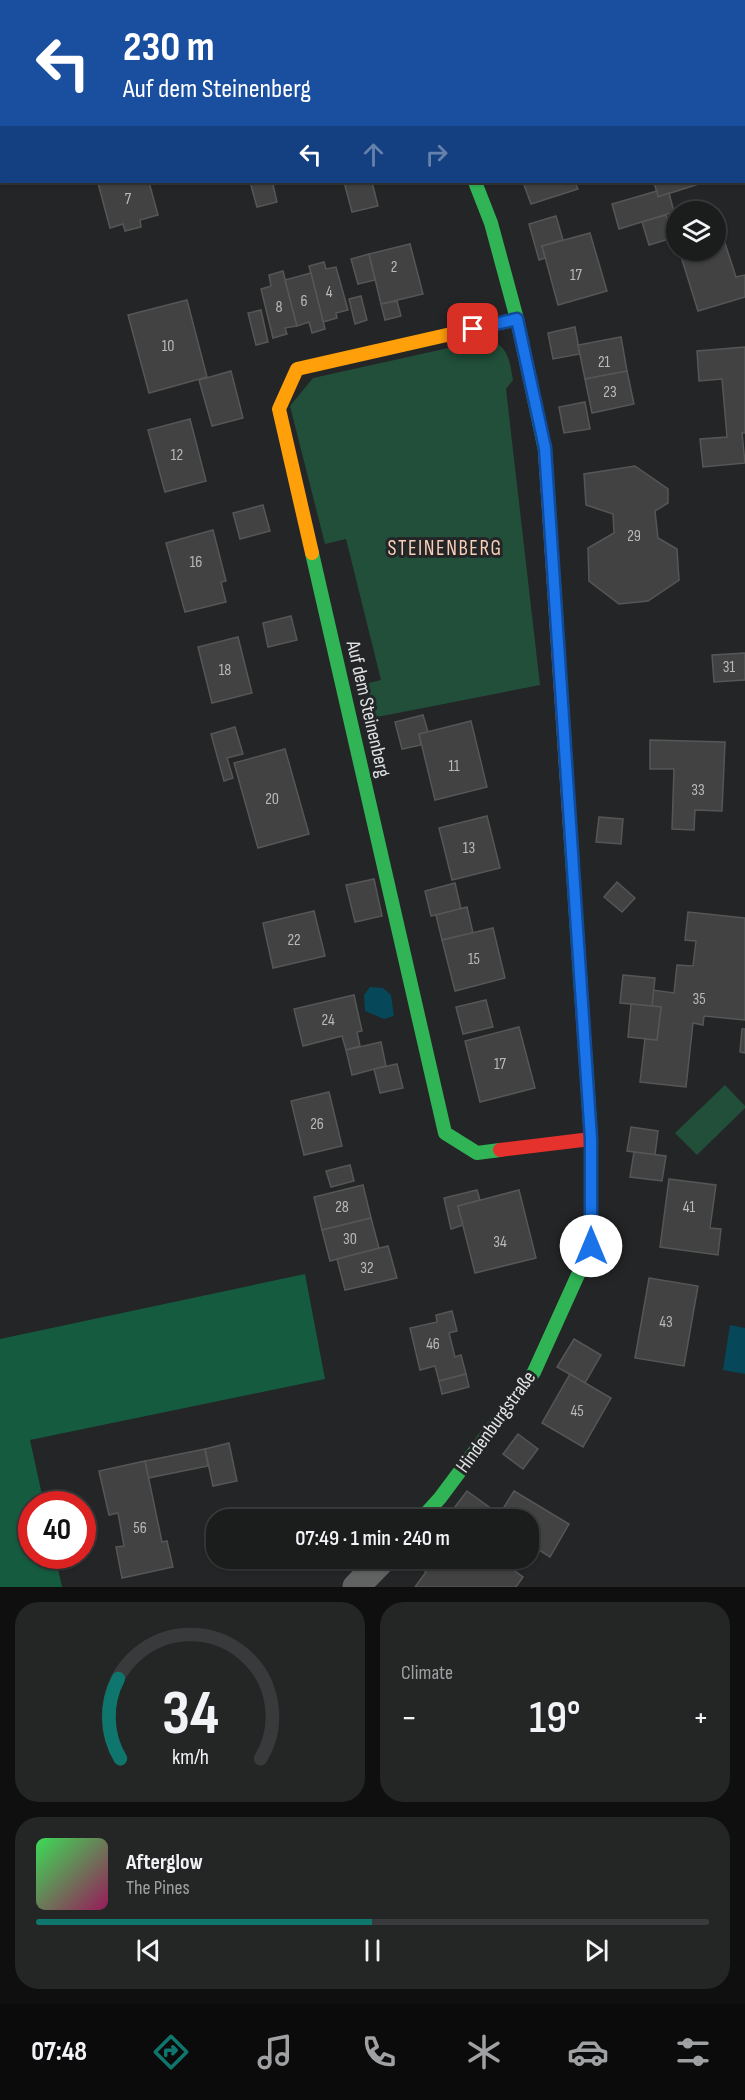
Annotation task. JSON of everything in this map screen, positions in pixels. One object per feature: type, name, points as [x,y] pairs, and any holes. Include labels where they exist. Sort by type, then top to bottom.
[{"type":"street","name":"Hindenburgstraße","points":[[430,1509],[534,1372],[591,1246],[591,1139],[545,448],[517,319],[491,223],[475,183]]},
{"type":"street","name":"Auf dem Steinenberg","points":[[517,319],[297,369],[279,409],[445,1132],[477,1153],[591,1139]]},
{"type":"street","points":[[356,1587],[373,1569]]},
{"type":"green space","points":[[489,339],[501,346],[507,355],[513,380],[506,389],[540,685],[367,719],[360,685],[381,680],[346,539],[325,544],[290,406],[313,378]]},
{"type":"green space","points":[[725,1085],[745,1108],[697,1155],[675,1133]]},
{"type":"green space","points":[[305,1274],[325,1379],[30,1440],[41,1491],[18,1491],[18,1569],[58,1569],[62,1587],[0,1587],[0,1339]]},
{"type":"water","points":[[370,987],[383,988],[391,995],[394,1016],[384,1019],[365,1011],[364,995]]},
{"type":"water","points":[[730,1325],[745,1328],[745,1374],[723,1370]]},
{"type":"building","points":[[98,183],[149,183],[158,215],[140,220],[141,227],[125,231],[123,224],[110,228]]},
{"type":"building","points":[[250,183],[282,183],[273,185],[277,202],[257,207]]},
{"type":"building","points":[[344,183],[372,183],[378,206],[352,212]]},
{"type":"building","points":[[523,183],[575,183],[578,189],[531,204]]},
{"type":"building","points":[[654,183],[702,183],[658,197]]},
{"type":"building","points":[[657,191],[658,197],[669,193],[671,201],[666,201],[666,214],[619,229],[612,204]]},
{"type":"building","points":[[666,215],[666,240],[649,245],[642,222]]},
{"type":"building","points":[[556,216],[563,240],[542,246],[545,258],[539,260],[529,224]]},
{"type":"building","points":[[590,233],[607,291],[558,305],[542,246]]},
{"type":"building","points":[[410,244],[423,294],[381,304],[369,254]]},
{"type":"building","points":[[726,246],[736,277],[745,275],[745,297],[698,311],[682,261],[726,261]]},
{"type":"building","points":[[369,254],[375,280],[358,284],[351,259]]},
{"type":"building","points":[[324,262],[326,269],[336,267],[348,310],[336,313],[337,318],[323,322],[309,266]]},
{"type":"building","points":[[283,271],[297,326],[285,328],[287,334],[273,338],[261,289],[271,286],[269,275]]},
{"type":"building","points":[[311,273],[325,329],[312,333],[309,322],[297,326],[285,280]]},
{"type":"building","points":[[361,296],[367,320],[355,324],[349,299]]},
{"type":"building","points":[[187,300],[207,377],[149,393],[128,315]]},
{"type":"building","points":[[397,301],[401,316],[385,320],[381,304]]},
{"type":"building","points":[[261,310],[268,342],[256,345],[248,313]]},
{"type":"building","points":[[575,327],[580,354],[553,359],[548,333]]},
{"type":"building","points":[[621,337],[627,371],[585,379],[578,345]]},
{"type":"building","points":[[745,347],[745,433],[742,433],[745,463],[703,467],[700,439],[727,437],[722,379],[699,381],[697,351]]},
{"type":"building","points":[[231,371],[243,418],[212,426],[199,380]]},
{"type":"building","points":[[627,371],[634,404],[592,413],[585,379]]},
{"type":"building","points":[[585,402],[590,429],[564,433],[559,407]]},
{"type":"building","points":[[190,419],[206,481],[165,492],[148,430]]},
{"type":"building","points":[[635,466],[668,489],[668,503],[655,511],[658,538],[677,549],[679,580],[648,601],[619,604],[589,581],[588,548],[614,533],[613,514],[586,505],[584,474]]},
{"type":"building","points":[[263,505],[270,531],[240,539],[233,513]]},
{"type":"building","points":[[213,530],[226,581],[221,582],[226,602],[185,612],[166,543]]},
{"type":"building","points":[[291,616],[297,640],[268,647],[263,623]]},
{"type":"building","points":[[238,637],[252,693],[212,703],[198,647]]},
{"type":"building","points":[[745,653],[745,680],[714,682],[712,655]]},
{"type":"building","points":[[423,715],[428,732],[419,734],[421,745],[402,749],[395,722]]},
{"type":"building","points":[[471,721],[487,787],[435,800],[419,734]]},
{"type":"building","points":[[235,727],[243,754],[227,758],[233,778],[224,781],[211,734]]},
{"type":"building","points":[[650,740],[725,742],[722,811],[695,810],[694,830],[672,829],[674,769],[650,769]]},
{"type":"building","points":[[285,749],[309,834],[258,848],[234,763]]},
{"type":"building","points":[[487,816],[500,868],[452,880],[439,828]]},
{"type":"building","points":[[599,817],[623,819],[621,844],[596,842]]},
{"type":"building","points":[[374,879],[382,916],[355,922],[346,885]]},
{"type":"building","points":[[617,882],[635,898],[622,912],[604,897]]},
{"type":"building","points":[[455,883],[461,909],[431,916],[425,891]]},
{"type":"building","points":[[467,907],[473,933],[442,940],[436,915]]},
{"type":"building","points":[[314,911],[325,956],[273,968],[263,923]]},
{"type":"building","points":[[688,912],[745,918],[745,1020],[704,1016],[703,1025],[693,1023],[686,1087],[640,1082],[645,1039],[657,1040],[661,1007],[652,1006],[653,990],[674,993],[677,965],[693,966],[696,941],[685,940]]},
{"type":"building","points":[[493,928],[505,978],[455,991],[442,940]]},
{"type":"building","points":[[623,975],[655,978],[652,1006],[620,1003]]},
{"type":"building","points":[[354,995],[362,1031],[357,1032],[360,1046],[346,1050],[342,1036],[303,1046],[294,1009]]},
{"type":"building","points":[[486,1000],[493,1027],[463,1034],[456,1007]]},
{"type":"building","points":[[631,1004],[661,1007],[657,1040],[628,1037]]},
{"type":"building","points":[[519,1027],[535,1088],[480,1102],[465,1041]]},
{"type":"building","points":[[742,1029],[745,1029],[745,1053],[740,1052]]},
{"type":"building","points":[[381,1042],[386,1066],[352,1075],[346,1050]]},
{"type":"building","points":[[397,1064],[403,1088],[380,1093],[374,1069]]},
{"type":"building","points":[[329,1092],[342,1146],[304,1155],[291,1101]]},
{"type":"building","points":[[631,1127],[658,1131],[655,1155],[627,1151]]},
{"type":"building","points":[[634,1152],[666,1156],[662,1181],[630,1177]]},
{"type":"building","points":[[350,1165],[354,1181],[331,1187],[326,1171]]},
{"type":"building","points":[[669,1179],[716,1185],[710,1228],[721,1229],[718,1255],[660,1247]]},
{"type":"building","points":[[363,1185],[371,1218],[322,1230],[314,1197]]},
{"type":"building","points":[[477,1190],[480,1200],[458,1206],[463,1225],[451,1229],[444,1198]]},
{"type":"building","points":[[519,1190],[536,1258],[475,1273],[458,1206]]},
{"type":"building","points":[[371,1218],[379,1248],[330,1261],[322,1230]]},
{"type":"building","points":[[388,1246],[397,1278],[345,1290],[337,1259]]},
{"type":"building","points":[[649,1278],[698,1286],[684,1366],[635,1358]]},
{"type":"building","points":[[452,1311],[457,1331],[449,1333],[455,1357],[461,1355],[466,1374],[439,1381],[435,1366],[420,1370],[410,1328],[437,1322],[436,1315]]},
{"type":"building","points":[[574,1339],[601,1355],[585,1383],[557,1367]]},
{"type":"building","points":[[466,1374],[469,1387],[442,1394],[439,1381]]},
{"type":"building","points":[[570,1374],[611,1398],[583,1447],[542,1423]]},
{"type":"building","points":[[518,1434],[538,1449],[523,1469],[503,1454]]},
{"type":"building","points":[[229,1443],[237,1481],[213,1486],[205,1449]]},
{"type":"building","points":[[205,1449],[208,1466],[148,1478],[145,1461]]},
{"type":"building","points":[[145,1461],[162,1542],[167,1541],[173,1567],[122,1578],[116,1547],[124,1546],[118,1513],[109,1515],[99,1471]]},
{"type":"building","points":[[467,1491],[489,1507],[488,1509],[453,1509]]},
{"type":"building","points":[[514,1491],[569,1524],[550,1557],[539,1550],[539,1509],[503,1509]]},
{"type":"building","points":[[422,1569],[512,1569],[523,1577],[516,1587],[415,1587],[426,1572]]},
{"type":"traffic: fast","points":[[475,183],[491,223],[517,319],[545,450]]},
{"type":"traffic: fast","points":[[312,553],[445,1133],[477,1153],[500,1150]]},
{"type":"traffic: fast","points":[[430,1509],[534,1372],[591,1246],[591,1139],[570,827]]},
{"type":"traffic: slow","points":[[312,553],[279,409],[297,369],[517,319]]},
{"type":"traffic: slow","points":[[545,450],[570,827]]},
{"type":"traffic: jam","points":[[500,1150],[591,1139]]},
{"type":"district","name":"STEINENBERG","points":[[445,548]]},
{"type":"route","points":[[473,329],[517,319],[545,448],[591,1139],[591,1246]]}]
